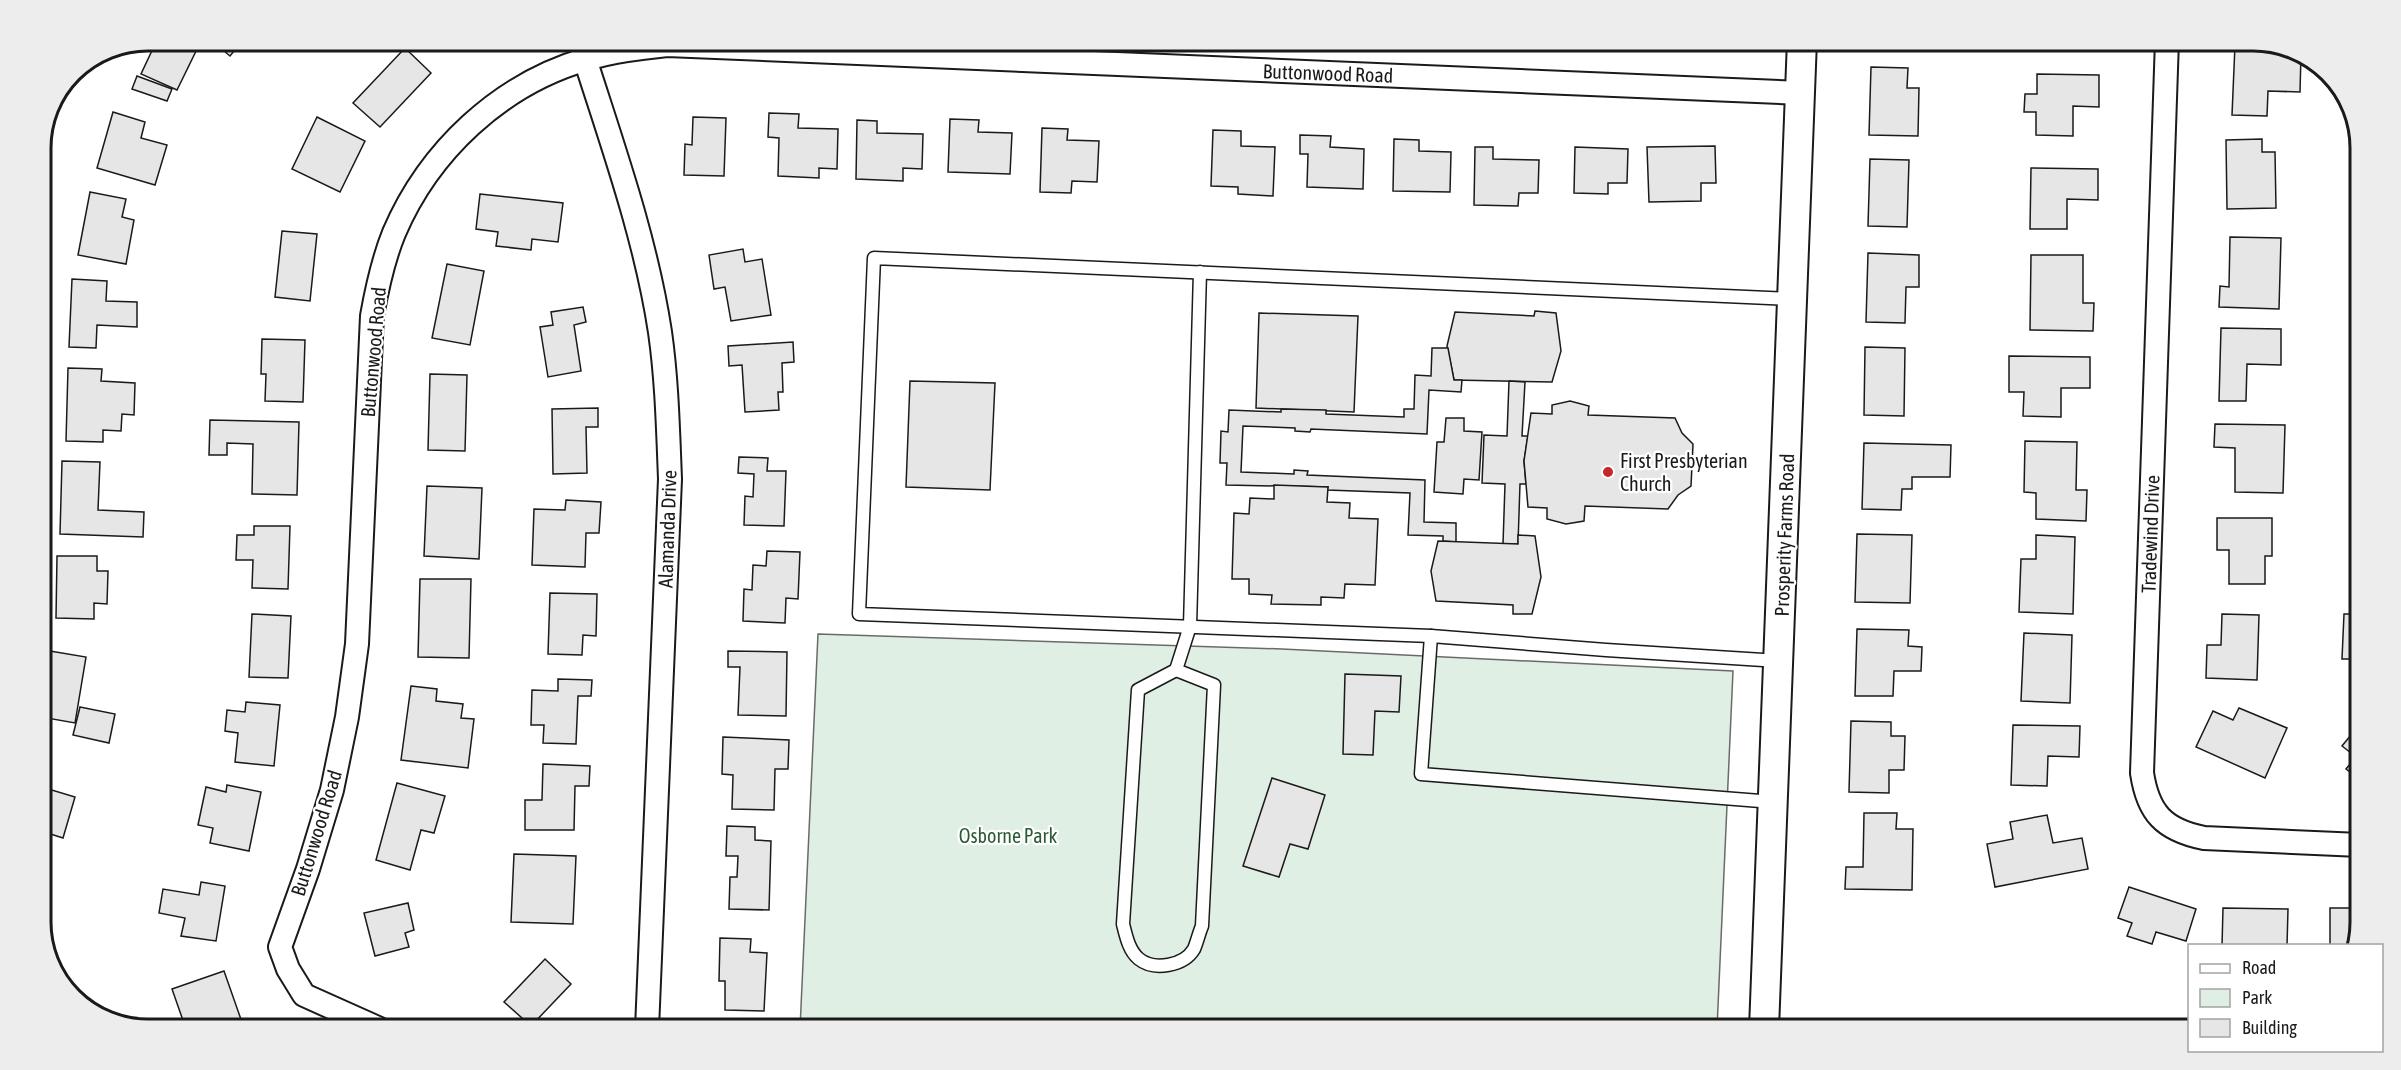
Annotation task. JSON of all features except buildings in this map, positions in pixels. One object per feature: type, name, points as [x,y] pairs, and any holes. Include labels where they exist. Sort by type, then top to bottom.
[{"type":"street","name":"Buttonwood Road","points":[[358,1019],[304,995],[288,969],[280,947],[308,869],[332,789],[347,717],[357,644],[372,316],[380,274],[394,234],[413,195],[444,152],[474,121],[508,95],[580,51]]},
{"type":"street","name":"Alamanda Drive","points":[[582,51],[645,260],[660,332],[668,405],[670,479],[647,1019]]},
{"type":"street","name":"Buttonwood Road","points":[[809,51],[1802,93]]},
{"type":"street","name":"Prosperity Farms Road","points":[[1764,1019],[1802,51]]},
{"type":"street","name":"Tradewind Drive","points":[[2167,51],[2142,773],[2145,792],[2160,817],[2184,834],[2204,838],[2350,845]]},
{"type":"lane","points":[[1779,661],[1431,636],[859,614],[874,258],[1793,299]]},
{"type":"lane","points":[[1176,670],[1214,685],[1202,926],[1193,950],[1175,964],[1157,966],[1139,959],[1129,945],[1123,924],[1136,713],[1138,690],[1176,670],[1190,626],[1200,272]]},
{"type":"lane","points":[[1431,636],[1421,774],[1773,802]]},
{"type":"green space","name":"Osborne Park","points":[[818,634],[1282,649],[1733,671],[1717,1019],[800,1019]]},
{"type":"place","name":"First Presbyterian Church","points":[[1608,472]]}]
